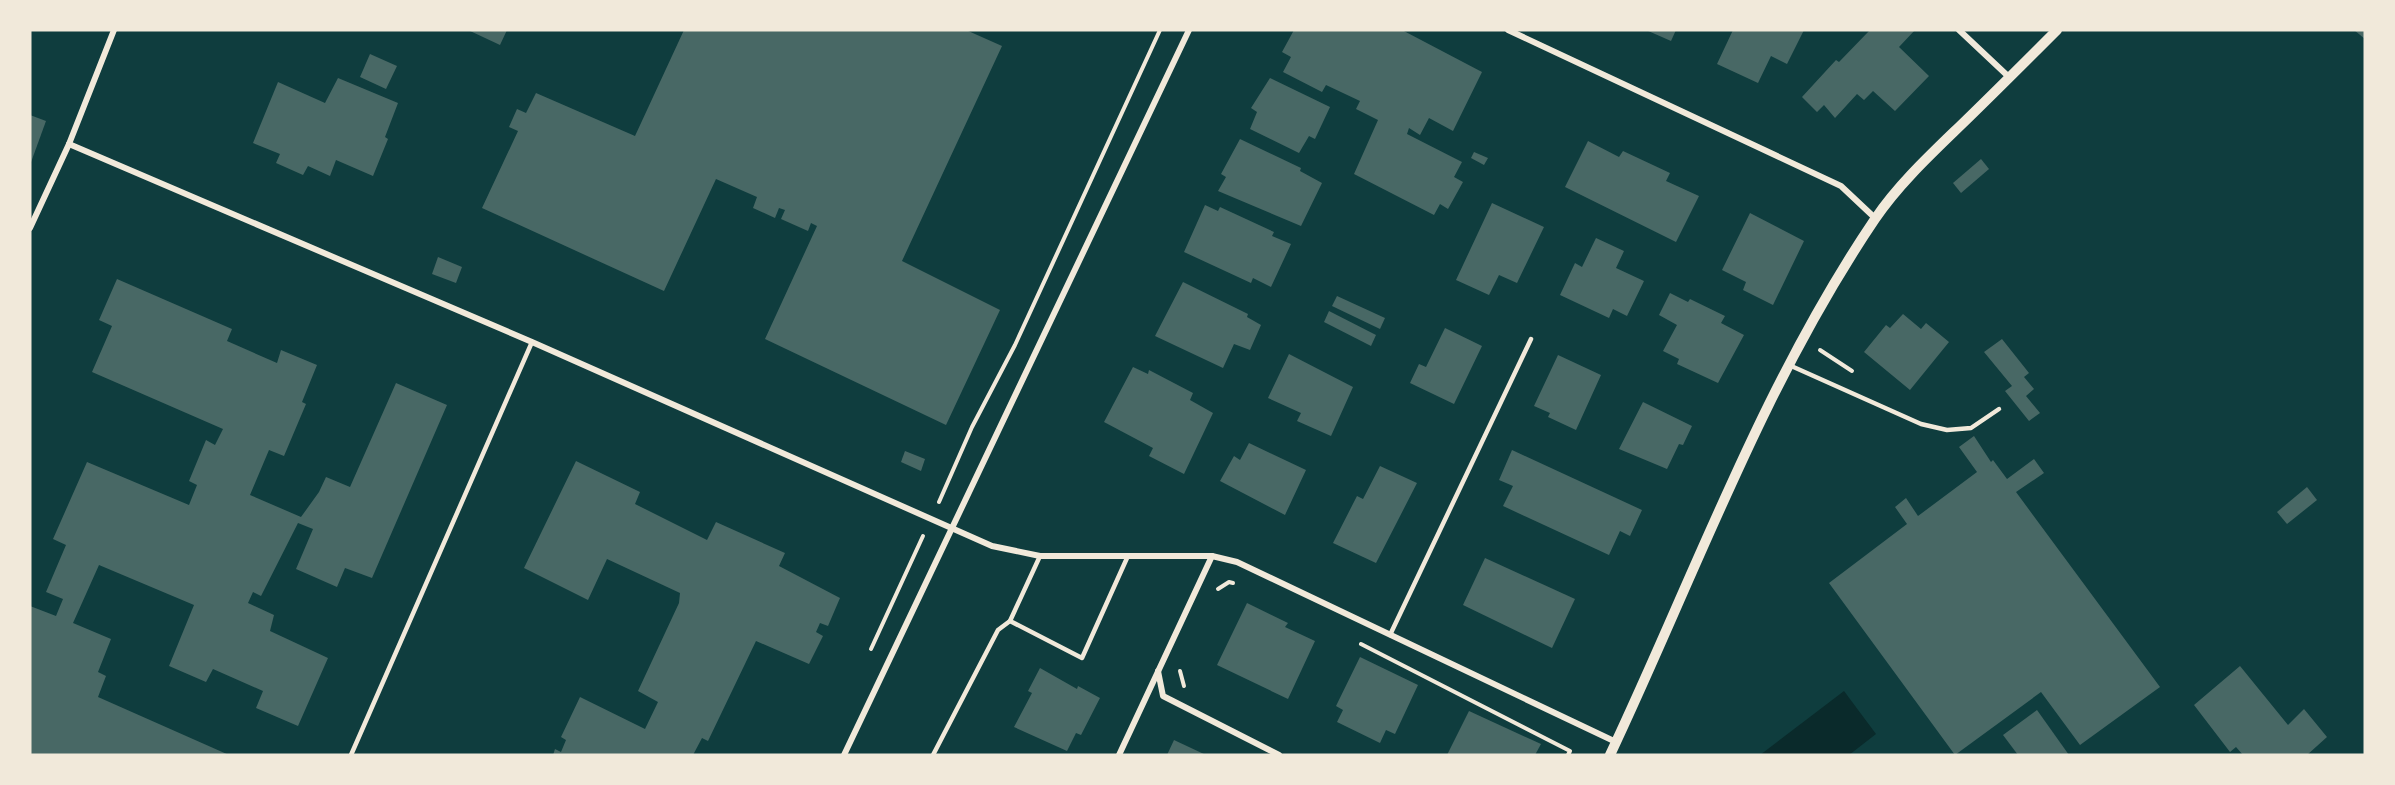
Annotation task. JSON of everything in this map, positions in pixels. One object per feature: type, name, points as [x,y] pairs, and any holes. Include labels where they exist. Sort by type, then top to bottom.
[{"type":"street","points":[[30,228],[69,144],[114,30]]},
{"type":"street","points":[[844,755],[1189,30]]},
{"type":"street","points":[[1508,30],[1841,186],[1875,218]]},
{"type":"street","points":[[1959,30],[2010,78]]},
{"type":"street","points":[[1610,755],[1721,503],[1788,365],[1875,218],[1919,166],[2056,30]]},
{"type":"street","points":[[69,144],[531,342],[992,546],[1040,556],[1127,558],[1212,556],[1248,567],[1616,742]]},
{"type":"street","points":[[1119,755],[1212,556]]},
{"type":"street","points":[[1158,671],[1163,696],[1279,755]]},
{"type":"lane","points":[[1390,635],[1531,339]]},
{"type":"lane","points":[[351,755],[531,342]]},
{"type":"lane","points":[[1788,365],[1921,424],[1947,430],[1971,428],[1999,410]]},
{"type":"lane","points":[[933,755],[998,630],[1010,621],[1040,556]]},
{"type":"lane","points":[[1010,621],[1082,658],[1127,558]]},
{"type":"path","points":[[867,658],[972,427],[1015,345],[1160,30]]},
{"type":"path","points":[[1213,596],[1221,586],[1229,582],[1241,584]]},
{"type":"path","points":[[1358,643],[1570,751],[1568,755]]},
{"type":"path","points":[[1176,703],[1185,684],[1180,675],[1181,666]]},
{"type":"water","points":[[1844,691],[1876,734],[1849,755],[1760,755]]},
{"type":"building","points":[[468,30],[507,30],[500,45]]},
{"type":"building","points":[[684,30],[966,30],[1002,46],[902,261],[1000,310],[946,425],[765,339],[817,226],[811,223],[808,231],[781,219],[785,210],[779,208],[775,218],[753,208],[757,197],[716,179],[664,291],[482,208],[518,131],[509,127],[517,109],[526,113],[536,93],[635,136]]},
{"type":"building","points":[[1294,30],[1402,30],[1482,72],[1453,131],[1429,118],[1420,135],[1409,128],[1407,134],[1462,162],[1454,177],[1463,182],[1448,209],[1440,204],[1434,215],[1354,174],[1378,120],[1356,109],[1360,101],[1326,85],[1322,92],[1283,72],[1291,57],[1282,52]]},
{"type":"building","points":[[1646,30],[1676,30],[1671,41]]},
{"type":"building","points":[[1733,30],[1804,30],[1787,64],[1771,56],[1758,83],[1717,64]]},
{"type":"building","points":[[1870,30],[1915,30],[1899,47],[1929,76],[1895,111],[1873,91],[1864,100],[1857,94],[1835,118],[1824,105],[1817,112],[1802,97],[1836,60],[1839,62]]},
{"type":"building","points":[[2354,30],[2365,30],[2365,39]]},
{"type":"building","points":[[370,54],[397,66],[386,89],[360,77]]},
{"type":"building","points":[[338,78],[398,103],[385,137],[388,139],[373,176],[336,160],[330,176],[308,166],[303,175],[276,163],[280,154],[253,143],[278,82],[325,103]]},
{"type":"building","points":[[1270,78],[1330,107],[1315,139],[1309,136],[1299,153],[1250,129],[1257,112],[1251,108]]},
{"type":"building","points":[[30,115],[46,121],[30,165]]},
{"type":"building","points":[[1240,139],[1301,168],[1300,171],[1322,183],[1301,226],[1218,191],[1226,177],[1221,174]]},
{"type":"building","points":[[1588,141],[1619,157],[1623,151],[1670,173],[1666,181],[1699,196],[1676,242],[1565,187]]},
{"type":"building","points":[[1474,152],[1488,158],[1484,165],[1471,158]]},
{"type":"building","points":[[1981,159],[1989,169],[1961,193],[1953,183]]},
{"type":"building","points":[[1492,203],[1544,227],[1517,283],[1499,275],[1489,295],[1456,280]]},
{"type":"building","points":[[1205,205],[1218,211],[1220,207],[1274,232],[1272,236],[1291,244],[1271,287],[1253,278],[1251,283],[1184,252]]},
{"type":"building","points":[[1750,213],[1804,241],[1773,305],[1743,290],[1746,282],[1722,270]]},
{"type":"building","points":[[1596,238],[1624,251],[1616,268],[1644,281],[1627,316],[1613,309],[1609,318],[1560,295],[1575,263],[1582,267]]},
{"type":"building","points":[[438,257],[462,267],[456,283],[432,274]]},
{"type":"building","points":[[117,279],[232,329],[227,341],[277,363],[281,350],[317,365],[302,402],[306,404],[284,456],[269,450],[250,495],[301,517],[319,492],[326,477],[350,487],[396,383],[447,405],[372,578],[345,568],[337,587],[296,569],[313,529],[298,523],[261,596],[253,592],[248,603],[274,615],[270,631],[328,658],[298,726],[256,708],[263,691],[213,669],[206,682],[169,666],[194,605],[99,565],[73,623],[111,639],[98,672],[106,676],[98,697],[229,755],[30,755],[30,606],[56,616],[63,599],[46,592],[66,545],[53,539],[87,462],[189,505],[197,485],[189,481],[206,440],[215,445],[223,429],[92,372],[112,326],[99,320]]},
{"type":"building","points":[[1183,282],[1248,314],[1247,317],[1261,325],[1250,350],[1234,344],[1223,368],[1155,336]]},
{"type":"building","points":[[1670,293],[1688,302],[1690,299],[1725,316],[1721,323],[1744,335],[1718,383],[1677,364],[1679,359],[1663,351],[1677,325],[1659,315]]},
{"type":"building","points":[[1337,296],[1385,318],[1380,329],[1332,306]]},
{"type":"building","points":[[1329,311],[1376,335],[1371,346],[1324,322]]},
{"type":"building","points":[[1903,314],[1921,329],[1926,323],[1949,342],[1910,390],[1864,352],[1886,325],[1890,328]]},
{"type":"building","points":[[1445,328],[1482,346],[1454,404],[1410,383],[1419,364],[1426,367]]},
{"type":"building","points":[[2002,339],[2029,373],[2024,377],[2034,389],[2026,396],[2040,413],[2029,421],[2005,391],[2012,386],[1984,352]]},
{"type":"building","points":[[1289,354],[1353,387],[1331,436],[1297,421],[1301,413],[1268,398]]},
{"type":"building","points":[[1558,355],[1601,375],[1576,430],[1548,417],[1550,413],[1534,406]]},
{"type":"building","points":[[1133,367],[1148,374],[1149,370],[1193,393],[1190,400],[1213,413],[1184,474],[1149,456],[1153,448],[1104,422]]},
{"type":"building","points":[[1643,402],[1692,426],[1683,445],[1679,444],[1667,469],[1619,449]]},
{"type":"building","points":[[1974,436],[1991,462],[1993,460],[2007,479],[2034,459],[2044,473],[2016,492],[2160,687],[2080,745],[2041,692],[1955,755],[1829,583],[1907,524],[1895,507],[1906,498],[1918,516],[1977,472],[1959,447]]},
{"type":"building","points":[[1249,443],[1306,470],[1285,515],[1220,481],[1234,456],[1240,460]]},
{"type":"building","points":[[1512,450],[1642,510],[1630,536],[1620,531],[1609,555],[1503,506],[1513,486],[1499,480]]},
{"type":"building","points":[[905,451],[925,459],[921,471],[901,462]]},
{"type":"building","points":[[576,461],[640,492],[635,504],[707,540],[716,522],[785,553],[779,566],[840,598],[828,626],[820,623],[816,632],[823,636],[809,664],[756,641],[708,741],[702,738],[693,755],[553,755],[555,749],[561,752],[566,740],[561,737],[580,697],[645,729],[658,702],[638,691],[679,603],[680,593],[607,559],[588,600],[524,568]]},
{"type":"building","points":[[1380,466],[1417,483],[1376,563],[1333,543],[1357,496],[1363,499]]},
{"type":"building","points":[[2307,487],[2317,500],[2287,524],[2277,512]]},
{"type":"building","points":[[1485,558],[1575,599],[1552,648],[1463,605]]},
{"type":"building","points":[[1247,603],[1288,623],[1285,627],[1315,641],[1288,699],[1217,665]]},
{"type":"building","points":[[1360,657],[1418,685],[1395,734],[1386,730],[1380,743],[1337,722],[1343,710],[1336,706]]},
{"type":"building","points":[[2240,666],[2288,725],[2304,709],[2327,737],[2307,755],[2243,755],[2236,747],[2230,752],[2194,705]]},
{"type":"building","points":[[1040,668],[1077,689],[1078,686],[1100,698],[1081,735],[1076,733],[1067,751],[1014,727],[1032,693],[1028,691]]},
{"type":"building","points":[[2037,710],[2069,755],[2018,755],[2003,735]]},
{"type":"building","points":[[1469,711],[1541,744],[1535,755],[1447,755]]},
{"type":"building","points":[[1174,740],[1206,755],[1167,755]]}]
